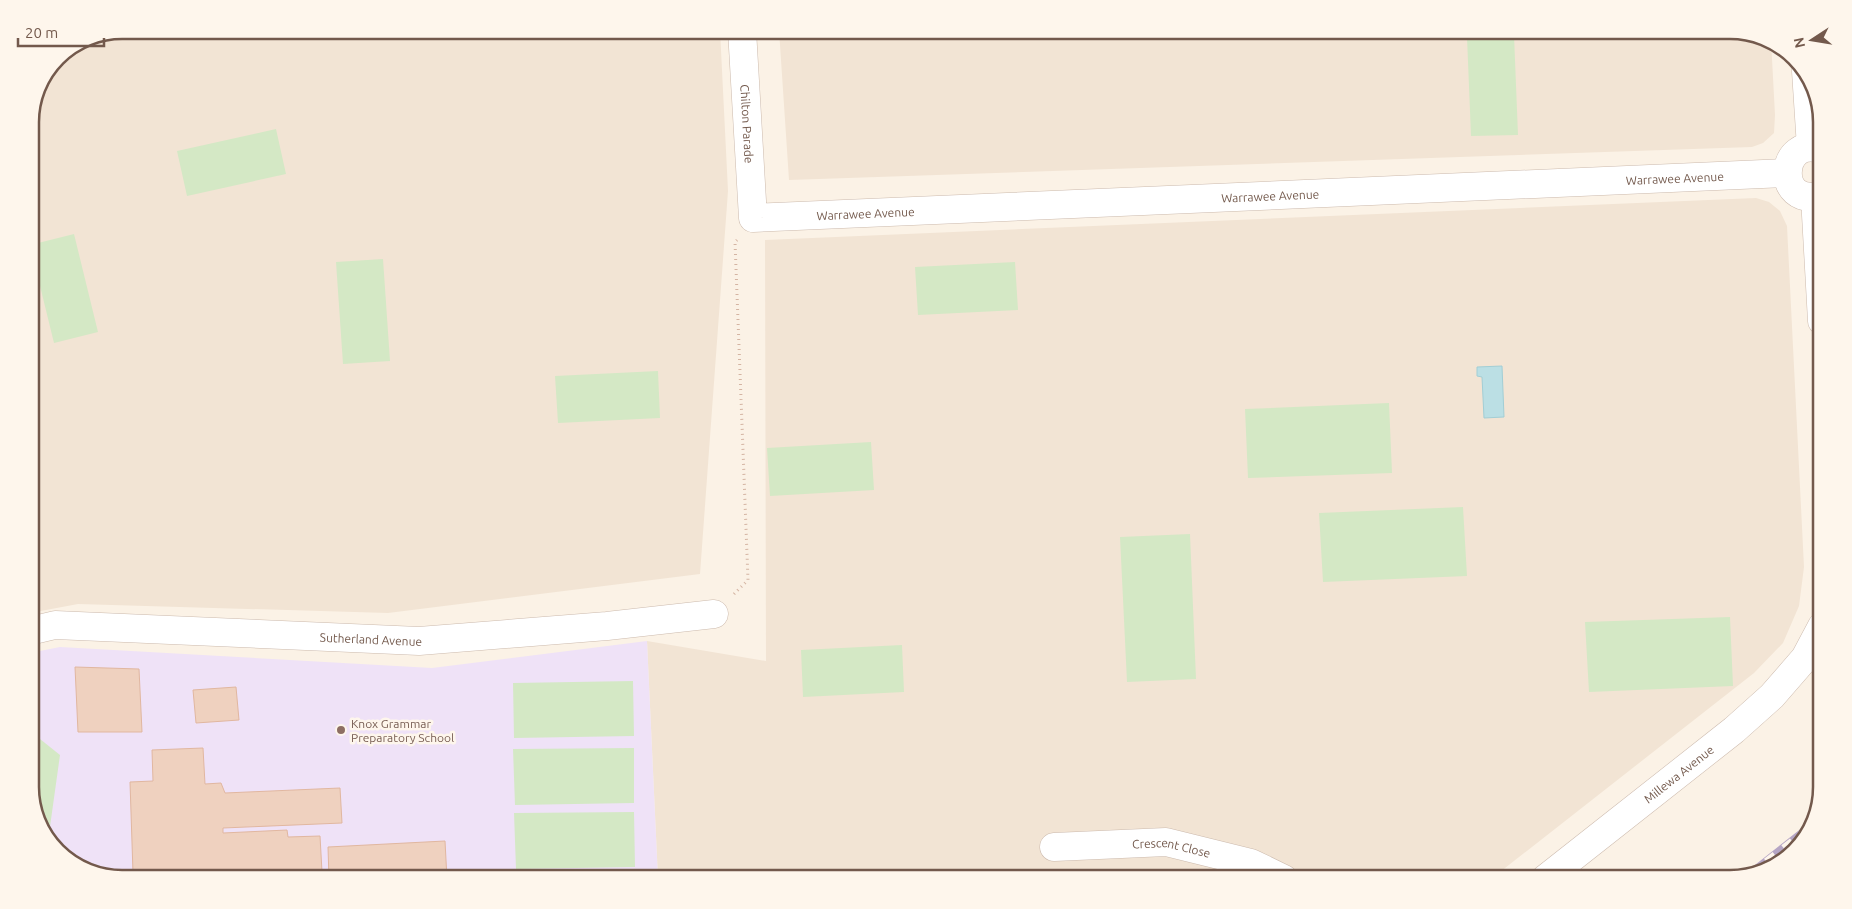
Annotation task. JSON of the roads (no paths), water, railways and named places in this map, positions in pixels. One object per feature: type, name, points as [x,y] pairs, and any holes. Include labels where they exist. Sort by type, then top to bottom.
[{"type":"street","name":"Chilton Parade","points":[[743,39],[753,218]]},
{"type":"street","points":[[1809,96],[1813,125]]},
{"type":"street","points":[[1813,149],[1797,152],[1791,158],[1787,173],[1792,188],[1799,194],[1807,197],[1813,196]]},
{"type":"street","name":"Warrawee Avenue","points":[[753,218],[1787,173]]},
{"type":"street","name":"Sutherland Avenue","points":[[39,629],[55,625],[419,642],[607,626],[714,614]]},
{"type":"street","name":"Millewa Avenue","points":[[1556,870],[1734,730],[1772,696],[1805,658],[1813,643]]},
{"type":"street","name":"Crescent Close","points":[[1054,847],[1166,842],[1250,863],[1265,870]]},
{"type":"water","points":[[1502,366],[1504,417],[1484,418],[1482,377],[1477,376],[1477,367]]},
{"type":"railway","points":[[1760,865],[1798,834]]},
{"type":"place","name":"Knox Grammar Preparatory School","points":[[341,730]]}]
